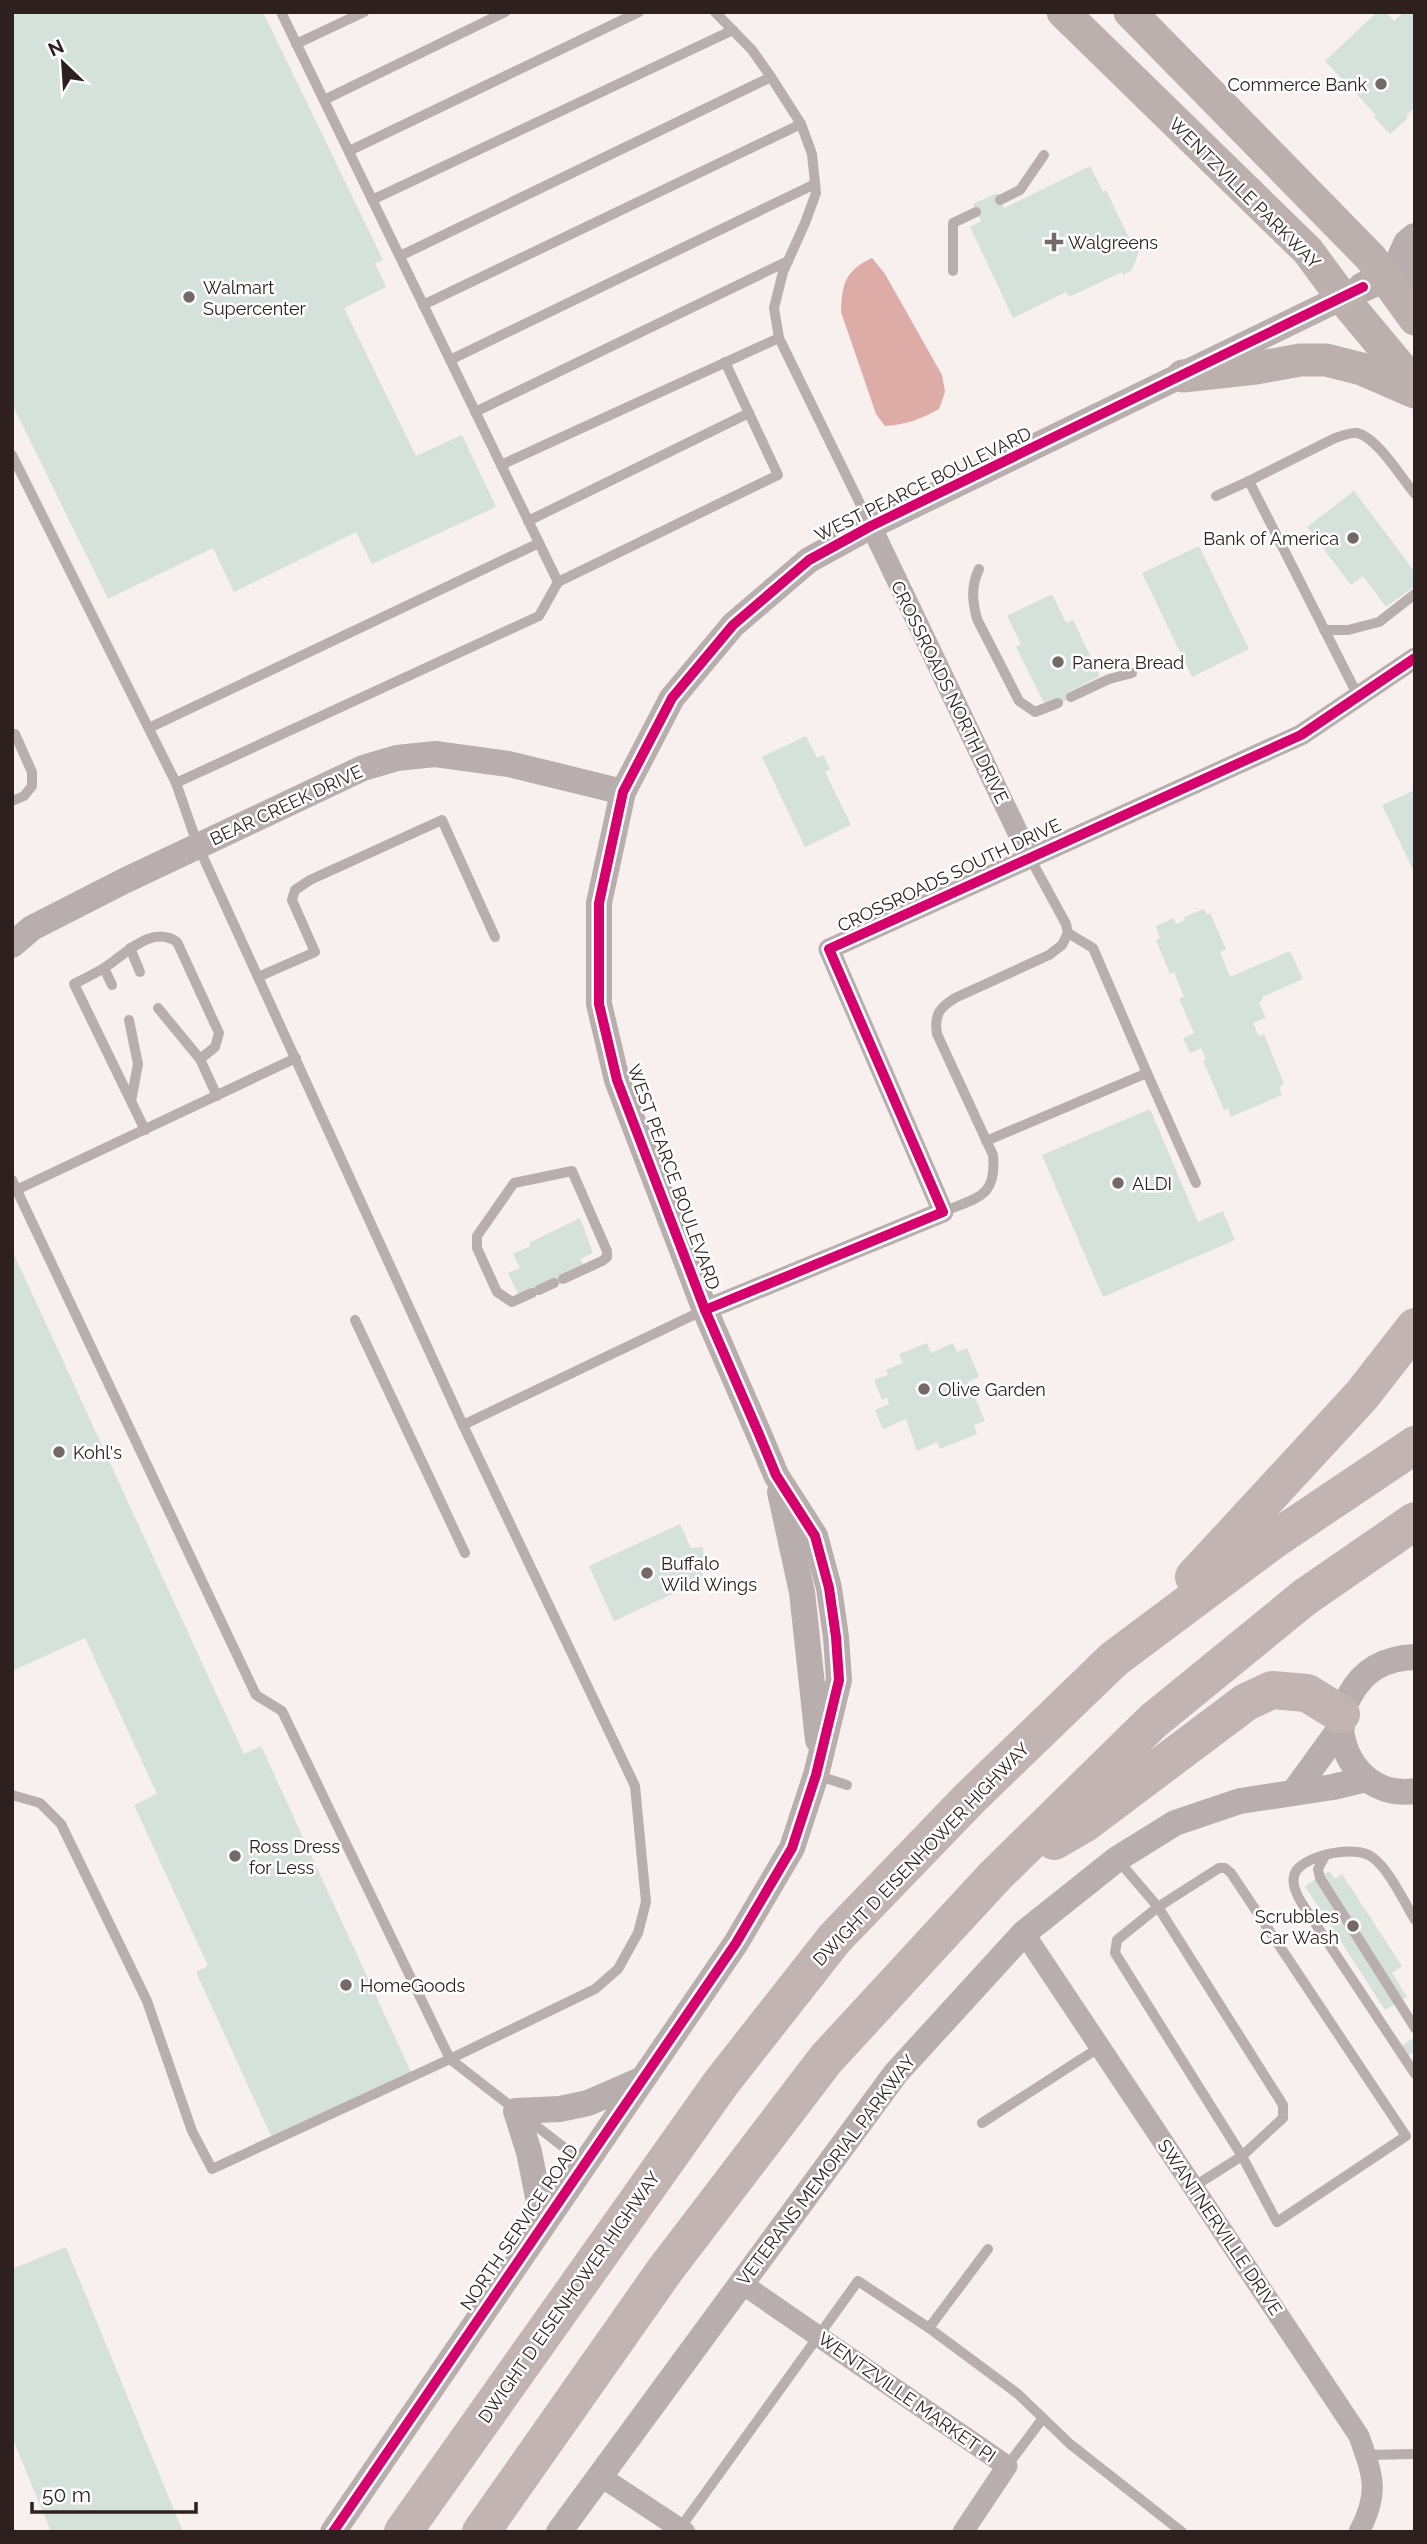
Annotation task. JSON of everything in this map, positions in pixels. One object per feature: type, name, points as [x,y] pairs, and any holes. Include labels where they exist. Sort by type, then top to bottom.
[{"type":"highway","points":[[1114,1659],[1248,1521],[1362,1395],[1415,1327]]},
{"type":"highway","name":"DWIGHT D EISENHOWER HIGHWAY","points":[[403,2532],[721,2083],[835,1938],[970,1798],[1114,1659],[1272,1541],[1415,1445]]},
{"type":"highway","points":[[481,2532],[665,2270],[827,2059],[995,1876],[1153,1721],[1305,1597],[1415,1521]]},
{"type":"highway","points":[[995,1876],[1085,1823],[1246,1702],[1272,1690],[1307,1693],[1342,1720]]},
{"type":"main road","name":"WENTZVILLE PARKWAY","points":[[1063,12],[1308,251],[1380,282],[1415,319]]},
{"type":"main road","name":"WENTZVILLE PARKWAY","points":[[1130,12],[1371,258],[1415,385]]},
{"type":"main road","points":[[1380,282],[1415,238]]},
{"type":"main road","points":[[1183,376],[1300,360],[1326,360],[1362,369],[1415,392]]},
{"type":"street","name":"WEST PEARCE BOULEVARD","points":[[736,1943],[792,1848],[818,1766],[802,1592],[776,1475],[705,1310],[617,1080],[599,1003],[599,903],[623,792],[672,698],[733,625],[809,560],[871,526],[1380,282]]},
{"type":"street","name":"CROSSROADS NORTH DRIVE","points":[[871,526],[1030,858]]},
{"type":"street","name":"CROSSROADS SOUTH DRIVE","points":[[943,1212],[829,949],[1301,735],[1415,657]]},
{"type":"street","name":"BEAR CREEK DRIVE","points":[[12,944],[32,928],[198,846],[363,768],[397,758],[435,754],[509,764],[623,792]]},
{"type":"street","points":[[705,1310],[943,1212]]},
{"type":"street","points":[[1294,1792],[1342,1720],[1359,1680],[1375,1665],[1395,1657],[1415,1657]]},
{"type":"street","points":[[1342,1720],[1349,1759],[1356,1770],[1382,1788],[1404,1793],[1415,1791]]},
{"type":"street","name":"VETERANS MEMORIAL PARKWAY","points":[[559,2532],[896,2073],[1024,1933],[1117,1859],[1175,1823],[1240,1801],[1333,1787],[1366,1779]]},
{"type":"street","name":"SWANTNERVILLE DRIVE","points":[[1024,1933],[1359,2436],[1374,2476],[1370,2511],[1359,2532]]},
{"type":"street","name":"NORTH SERVICE ROAD","points":[[332,2532],[736,1943]]},
{"type":"street","points":[[543,2222],[530,2152],[516,2111],[560,2109],[588,2103],[641,2080]]},
{"type":"street","name":"WENTZVILLE MARKET PI","points":[[741,2283],[1007,2466],[963,2532]]},
{"type":"street","points":[[600,2476],[681,2531]]},
{"type":"lane","points":[[281,12],[558,582]]},
{"type":"lane","points":[[296,44],[364,12]]},
{"type":"lane","points":[[324,100],[506,12]]},
{"type":"lane","points":[[349,151],[639,12]]},
{"type":"lane","points":[[715,12],[752,50],[771,77],[801,124],[812,154],[816,193],[788,261],[774,308],[779,338],[871,526]]},
{"type":"lane","points":[[372,200],[733,30]]},
{"type":"lane","points":[[400,256],[771,77]]},
{"type":"lane","points":[[423,305],[801,124]]},
{"type":"lane","points":[[1000,200],[1020,190],[1044,155]]},
{"type":"lane","points":[[450,360],[815,184]]},
{"type":"lane","points":[[953,271],[953,223],[976,212]]},
{"type":"lane","points":[[475,412],[788,261]]},
{"type":"lane","points":[[501,465],[779,338]]},
{"type":"lane","points":[[176,783],[539,616],[558,582],[778,475],[725,362]]},
{"type":"lane","points":[[528,521],[749,413]]},
{"type":"lane","points":[[1216,496],[1335,438],[1357,433],[1375,444],[1415,495]]},
{"type":"lane","points":[[12,456],[176,783],[198,846],[463,1425],[635,1786],[646,1902],[638,1933],[618,1969],[595,1989],[212,2169],[192,2131],[147,2001],[61,1824],[40,1804],[12,1795]]},
{"type":"lane","points":[[1249,481],[1357,696]]},
{"type":"lane","points":[[149,728],[539,543]]},
{"type":"lane","points":[[979,569],[972,583],[977,619],[1019,701],[1035,712],[1058,703]]},
{"type":"lane","points":[[1324,629],[1348,630],[1379,622],[1415,594]]},
{"type":"lane","points":[[1071,697],[1108,679],[1132,673]]},
{"type":"lane","points":[[12,801],[24,796],[32,786],[33,772],[13,732]]},
{"type":"lane","points":[[258,977],[314,952],[292,900],[295,890],[310,880],[442,820],[495,937]]},
{"type":"lane","points":[[943,1212],[987,1192],[995,1175],[993,1155],[937,1034],[936,1015],[942,1006],[955,998],[1049,955],[1062,945],[1068,933],[1066,924],[1030,858]]},
{"type":"lane","points":[[1068,933],[1093,948],[1196,1183]]},
{"type":"lane","points":[[145,1130],[74,984],[104,968],[130,948],[158,936],[168,936],[177,942],[219,1033],[215,1046],[200,1059]]},
{"type":"lane","points":[[130,948],[140,972]]},
{"type":"lane","points":[[104,968],[112,985]]},
{"type":"lane","points":[[158,1008],[200,1059],[217,1096]]},
{"type":"lane","points":[[129,1020],[138,1064],[131,1101]]},
{"type":"lane","points":[[296,1058],[145,1130],[14,1187],[256,1695],[282,1712],[450,2059],[584,2163]]},
{"type":"lane","points":[[986,1141],[1147,1073]]},
{"type":"lane","points":[[572,1171],[607,1256],[602,1261],[536,1291],[512,1302],[498,1292],[477,1248],[477,1236],[514,1183],[572,1171]]},
{"type":"lane","points":[[463,1425],[705,1310]]},
{"type":"lane","points":[[355,1320],[464,1553]]},
{"type":"lane","points":[[818,1766],[847,1785]]},
{"type":"lane","points":[[1415,1920],[1387,1874],[1372,1857],[1363,1852],[1351,1850],[1325,1856],[1311,1860],[1296,1871],[1295,1890],[1403,2060],[1415,2074]]},
{"type":"lane","points":[[1325,1856],[1318,1869],[1321,1878],[1415,2028]]},
{"type":"lane","points":[[1117,1859],[1158,1908],[1283,2105],[1283,2118],[1242,2156],[1193,2187]]},
{"type":"lane","points":[[1219,1868],[1225,1868],[1231,1873],[1406,2136],[1277,2222],[1242,2156],[1115,1953],[1117,1940],[1158,1908],[1219,1868]]},
{"type":"lane","points":[[982,2123],[1100,2047]]},
{"type":"lane","points":[[929,2328],[988,2249]]},
{"type":"lane","points":[[681,2531],[858,2281],[929,2328],[1018,2394],[1070,2444],[1182,2532]]},
{"type":"lane","points":[[1007,2466],[1044,2418]]},
{"type":"lane","points":[[1366,2455],[1415,2454]]},
{"type":"shaded area","points":[[872,258],[885,274],[942,375],[945,392],[939,409],[913,421],[885,426],[876,414],[841,312],[842,293],[847,279],[856,268]]},
{"type":"building","name":"Walmart Supercenter","points":[[21,12],[263,12],[383,260],[375,263],[386,287],[344,308],[416,456],[462,435],[496,507],[372,564],[356,532],[234,592],[213,548],[108,599],[12,404],[12,16]]},
{"type":"building","name":"Commerce Bank","points":[[1377,12],[1386,12],[1394,21],[1404,12],[1415,12],[1415,107],[1406,116],[1408,118],[1390,134],[1374,117],[1376,115],[1325,61]]},
{"type":"building","name":"Walgreens","points":[[1090,166],[1103,192],[1106,190],[1131,242],[1134,241],[1139,251],[1132,270],[1123,275],[1122,272],[1069,297],[1066,292],[1013,318],[970,227],[981,221],[973,204],[997,193],[1004,208]]},
{"type":"building","name":"Bank of America","points":[[1354,491],[1415,572],[1415,586],[1386,607],[1363,576],[1351,585],[1307,527]]},
{"type":"building","points":[[1199,546],[1249,649],[1192,677],[1142,573]]},
{"type":"building","name":"Panera Bread","points":[[1052,594],[1066,623],[1073,620],[1100,676],[1068,692],[1071,698],[1058,704],[1045,705],[1016,647],[1021,644],[1007,616]]},
{"type":"building","points":[[806,736],[817,758],[823,755],[830,769],[825,772],[851,825],[805,847],[762,757]]},
{"type":"building","points":[[1415,790],[1415,867],[1412,868],[1382,805]]},
{"type":"building","points":[[1204,909],[1207,915],[1210,913],[1226,949],[1220,952],[1230,977],[1290,951],[1303,979],[1262,997],[1263,1000],[1259,1002],[1266,1018],[1253,1023],[1259,1036],[1264,1034],[1284,1084],[1279,1087],[1282,1095],[1231,1117],[1228,1108],[1224,1110],[1203,1060],[1206,1059],[1201,1048],[1190,1053],[1183,1038],[1194,1033],[1179,999],[1184,997],[1174,972],[1170,974],[1156,940],[1160,938],[1156,926],[1174,918],[1176,924],[1185,920],[1184,917]]},
{"type":"building","name":"ALDI","points":[[1150,1109],[1198,1222],[1223,1211],[1235,1240],[1103,1297],[1042,1155]]},
{"type":"building","points":[[580,1218],[593,1253],[580,1259],[583,1264],[564,1282],[540,1292],[518,1294],[508,1273],[520,1268],[513,1254],[530,1246],[529,1243]]},
{"type":"building","points":[[12,1250],[244,1754],[261,1746],[411,2072],[271,2136],[196,1972],[208,1966],[134,1805],[157,1794],[85,1638],[12,1671]]},
{"type":"building","name":"Olive Garden","points":[[927,1343],[931,1353],[953,1343],[957,1352],[967,1348],[979,1377],[968,1382],[985,1421],[974,1425],[977,1434],[940,1449],[937,1442],[917,1451],[906,1419],[883,1429],[875,1410],[889,1404],[887,1397],[882,1400],[874,1380],[888,1375],[886,1370],[903,1363],[899,1354]]},
{"type":"building","name":"Buffalo Wild Wings","points":[[680,1524],[691,1548],[703,1547],[704,1560],[696,1561],[705,1579],[614,1621],[589,1566]]},
{"type":"building","name":"Scrubbles Car Wash","points":[[1329,1871],[1335,1879],[1342,1874],[1402,1966],[1392,1973],[1407,1997],[1385,2010],[1305,1886]]},
{"type":"building","points":[[1415,2037],[1415,2051],[1406,2057],[1400,2047]]},
{"type":"building","points":[[66,2247],[183,2532],[51,2532],[12,2437],[12,2269]]},
{"type":"cycle path","points":[[333,2532],[736,1943],[792,1848],[816,1775],[839,1680],[829,1588],[815,1536],[776,1475],[705,1310],[617,1080],[599,1004],[599,903],[623,792],[672,698],[733,625],[809,560],[871,526],[1363,287]]},
{"type":"cycle path","points":[[705,1310],[943,1212],[829,949],[1301,735],[1415,658]]},
{"type":"place","name":"Commerce Bank","points":[[1381,84]]},
{"type":"place","name":"Walgreens","points":[[1054,242]]},
{"type":"place","name":"Walmart Supercenter","points":[[189,297]]},
{"type":"place","name":"Bank of America","points":[[1353,538]]},
{"type":"place","name":"Panera Bread","points":[[1058,662]]},
{"type":"place","name":"ALDI","points":[[1118,1183]]},
{"type":"place","name":"Olive Garden","points":[[924,1389]]},
{"type":"place","name":"Kohl's","points":[[59,1452]]},
{"type":"place","name":"Buffalo Wild Wings","points":[[647,1573]]},
{"type":"place","name":"Ross Dress for Less","points":[[235,1856]]},
{"type":"place","name":"Scrubbles Car Wash","points":[[1353,1926]]},
{"type":"place","name":"HomeGoods","points":[[346,1985]]}]
